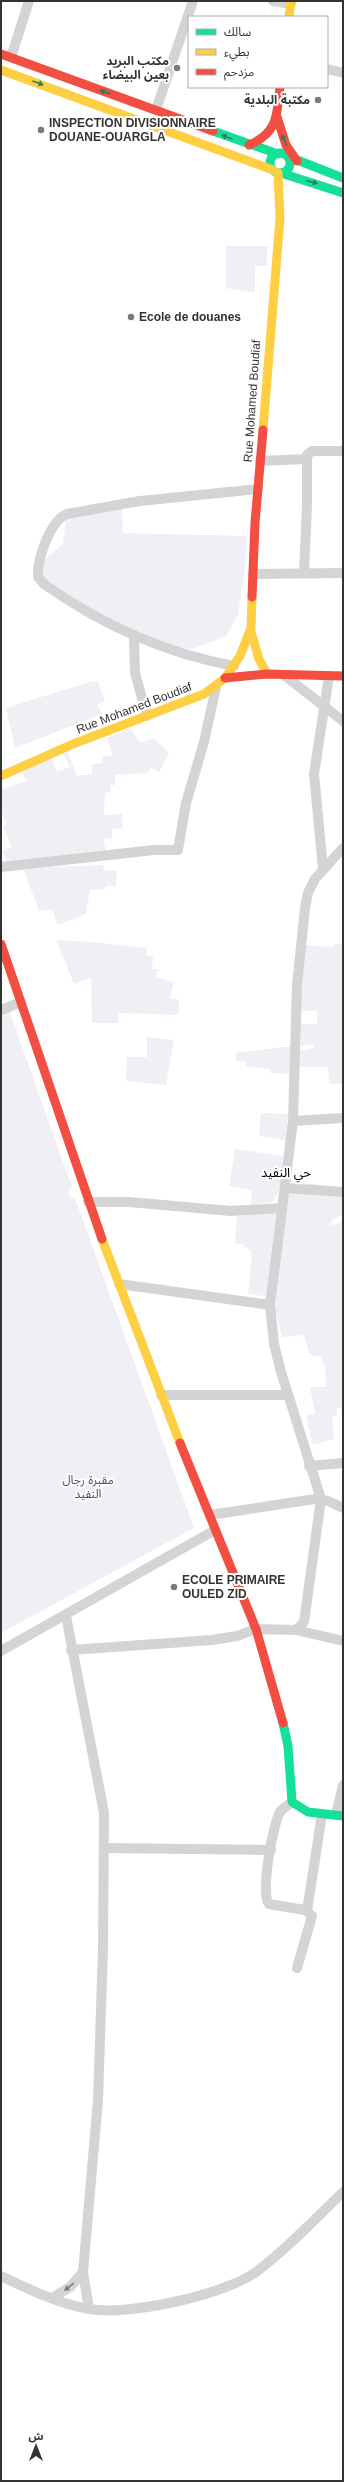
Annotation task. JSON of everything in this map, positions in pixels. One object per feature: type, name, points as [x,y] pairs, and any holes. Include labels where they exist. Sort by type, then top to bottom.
[{"type":"main road","points":[[289,16],[291,3]]},
{"type":"main road","points":[[1,54],[249,145],[287,156],[343,178]]},
{"type":"main road","points":[[1,70],[277,172],[343,193]]},
{"type":"main road","points":[[249,145],[261,141],[268,136],[277,117],[280,88]]},
{"type":"main road","points":[[277,117],[286,144],[297,161]]},
{"type":"main road","points":[[277,172],[271,161],[278,154]]},
{"type":"main road","points":[[277,172],[287,171],[290,166],[287,156]]},
{"type":"main road","name":"Rue Mohamed Boudiaf","points":[[1,776],[73,744],[147,716],[216,686],[225,678],[234,666],[250,632],[260,461],[280,218],[277,172]]},
{"type":"main road","name":"Rue Mohamed Boudiaf","points":[[250,632],[267,674]]},
{"type":"main road","points":[[225,678],[267,674],[343,676]]},
{"type":"main road","points":[[1,944],[88,1202],[161,1395],[256,1629],[283,1723],[288,1746],[292,1802],[299,1809],[339,1816]]},
{"type":"street","points":[[12,57],[29,1]]},
{"type":"street","points":[[156,110],[193,1]]},
{"type":"street","points":[[273,1],[291,3]]},
{"type":"street","points":[[328,69],[343,73]]},
{"type":"street","points":[[304,574],[307,505],[307,455],[312,451],[343,451]]},
{"type":"street","points":[[260,461],[306,459]]},
{"type":"street","points":[[234,666],[190,657],[134,637],[101,621],[61,596],[39,579],[40,558],[47,538],[60,519],[67,514],[113,505],[258,489]]},
{"type":"street","points":[[253,574],[343,573]]},
{"type":"street","points":[[134,637],[135,673],[147,716]]},
{"type":"street","points":[[284,674],[325,705],[343,721]]},
{"type":"street","points":[[323,869],[314,774],[330,676]]},
{"type":"street","points":[[1,867],[139,852],[178,850],[186,803],[204,742],[216,686]]},
{"type":"street","points":[[296,1630],[304,1622],[321,1499],[287,1395],[274,1344],[270,1304],[293,1121],[298,985],[305,908],[308,893],[323,869],[343,848]]},
{"type":"street","points":[[1,1010],[21,1002]]},
{"type":"street","points":[[293,1121],[343,1118]]},
{"type":"street","points":[[285,1188],[343,1192]]},
{"type":"street","points":[[88,1202],[129,1202],[224,1211],[282,1208]]},
{"type":"street","points":[[119,1284],[270,1304]]},
{"type":"street","points":[[161,1395],[287,1395]]},
{"type":"street","points":[[309,1466],[343,1463]]},
{"type":"street","points":[[210,1515],[321,1499],[343,1508]]},
{"type":"street","points":[[1,1651],[66,1616],[215,1530]]},
{"type":"street","points":[[66,1616],[71,1650],[101,1795],[104,1848],[103,1949],[98,2100],[83,2272],[89,2309]]},
{"type":"street","points":[[71,1650],[206,1641],[237,1636],[256,1629],[296,1630],[343,1642]]},
{"type":"street","points":[[339,1816],[343,1785]]},
{"type":"street","points":[[292,1802],[280,1814],[271,1850],[266,1886],[266,1900],[275,1906],[307,1911],[313,1918],[297,1968]]},
{"type":"street","points":[[307,1911],[322,1814]]},
{"type":"street","points":[[104,1848],[271,1850]]},
{"type":"street","points":[[1,2276],[52,2298],[89,2309],[120,2310],[192,2299],[229,2286],[255,2273],[271,2260],[343,2192]]},
{"type":"street","points":[[52,2298],[70,2287],[83,2272]]},
{"type":"green space","points":[[226,246],[267,246],[267,266],[255,266],[255,293],[226,288]]},
{"type":"green space","points":[[122,506],[123,533],[247,536],[244,577],[238,615],[226,636],[193,649],[179,649],[139,637],[43,580],[44,560],[63,544],[66,517]]},
{"type":"green space","points":[[92,681],[94,683],[98,681],[105,700],[97,705],[102,714],[15,748],[6,708]]},
{"type":"green space","points":[[130,728],[140,743],[154,738],[169,753],[159,773],[151,767],[148,773],[115,775],[115,785],[110,785],[111,792],[105,793],[104,815],[122,814],[123,828],[112,829],[112,838],[103,839],[107,854],[22,863],[20,859],[8,864],[2,851],[12,847],[3,826],[7,824],[1,810],[1,790],[26,781],[21,768],[51,756],[57,772],[70,767],[62,752],[67,750],[77,776],[92,774],[92,764],[103,763],[101,757],[113,755],[107,738]]},
{"type":"green space","points":[[103,865],[104,870],[117,871],[116,886],[106,886],[105,889],[90,890],[86,914],[58,925],[52,909],[39,911],[23,868]]},
{"type":"green space","points":[[56,940],[147,948],[146,955],[153,956],[152,969],[158,969],[156,977],[174,982],[170,998],[179,1000],[179,1015],[118,1013],[118,1023],[92,1023],[91,978],[74,984]]},
{"type":"green space","points":[[335,944],[343,944],[343,1084],[329,1084],[328,1067],[298,1067],[298,1052],[314,1048],[314,1044],[301,1046],[300,1024],[317,1024],[317,1011],[300,1011],[305,945],[333,947]]},
{"type":"green space","name":"مقبرة رجال النفيد","points":[[9,1010],[72,1187],[68,1192],[70,1197],[75,1198],[194,1528],[1,1633],[1,1013]]},
{"type":"green space","points":[[147,1037],[174,1040],[166,1085],[126,1081],[127,1057],[147,1057]]},
{"type":"green space","points":[[292,1046],[291,1074],[271,1073],[270,1069],[246,1066],[245,1061],[236,1061],[236,1053]]},
{"type":"green space","points":[[261,1113],[288,1114],[286,1140],[259,1136]]},
{"type":"green space","points":[[235,1149],[283,1156],[280,1189],[272,1202],[251,1205],[252,1190],[229,1186]]},
{"type":"green space","points":[[316,1184],[343,1191],[343,1214],[331,1221],[332,1226],[343,1220],[343,1407],[337,1409],[337,1415],[332,1417],[334,1439],[313,1445],[306,1416],[315,1414],[310,1387],[326,1387],[325,1364],[322,1364],[322,1356],[314,1356],[309,1354],[304,1335],[282,1337],[275,1309],[288,1192],[298,1185]]},
{"type":"green space","points":[[276,1211],[269,1297],[248,1294],[252,1253],[243,1244],[235,1244],[237,1216]]},
{"type":"traffic: fast","points":[[213,131],[278,154]]},
{"type":"traffic: fast","points":[[280,153],[287,156],[290,163],[287,170],[280,173],[273,170],[270,163],[273,156],[280,153]]},
{"type":"traffic: fast","points":[[287,156],[343,178]]},
{"type":"traffic: fast","points":[[281,173],[343,193]]},
{"type":"traffic: fast","points":[[283,1723],[288,1746],[292,1802],[308,1812],[343,1816]]},
{"type":"traffic: slow","points":[[289,16],[291,1]]},
{"type":"traffic: slow","points":[[1,70],[273,170]]},
{"type":"traffic: slow","points":[[263,430],[280,218],[278,173]]},
{"type":"traffic: slow","points":[[1,776],[73,744],[204,694],[225,678],[240,656],[251,628],[252,597]]},
{"type":"traffic: slow","points":[[251,632],[259,659],[267,674]]},
{"type":"traffic: slow","points":[[102,1239],[180,1443]]},
{"type":"traffic: jam","points":[[1,54],[213,131]]},
{"type":"traffic: jam","points":[[249,145],[266,135],[271,129],[277,114],[280,88]]},
{"type":"traffic: jam","points":[[277,117],[286,145],[297,161]]},
{"type":"traffic: jam","points":[[252,597],[255,523],[263,430]]},
{"type":"traffic: jam","points":[[225,678],[267,674],[343,676]]},
{"type":"traffic: jam","points":[[1,944],[102,1239]]},
{"type":"traffic: jam","points":[[180,1443],[256,1629],[283,1723]]},
{"type":"place","name":"مكتب البريد بعين البيضاء","points":[[177,68]]},
{"type":"place","name":"مكتبة البلدية","points":[[318,100]]},
{"type":"place","name":"INSPECTION DIVISIONNAIRE DOUANE-OUARGLA","points":[[41,130]]},
{"type":"place","name":"Ecole de douanes","points":[[131,317]]},
{"type":"place","name":"ECOLE PRIMAIRE OULED ZID","points":[[174,1587]]},
{"type":"district","name":"حي النفيد","points":[[286,1172]]}]
